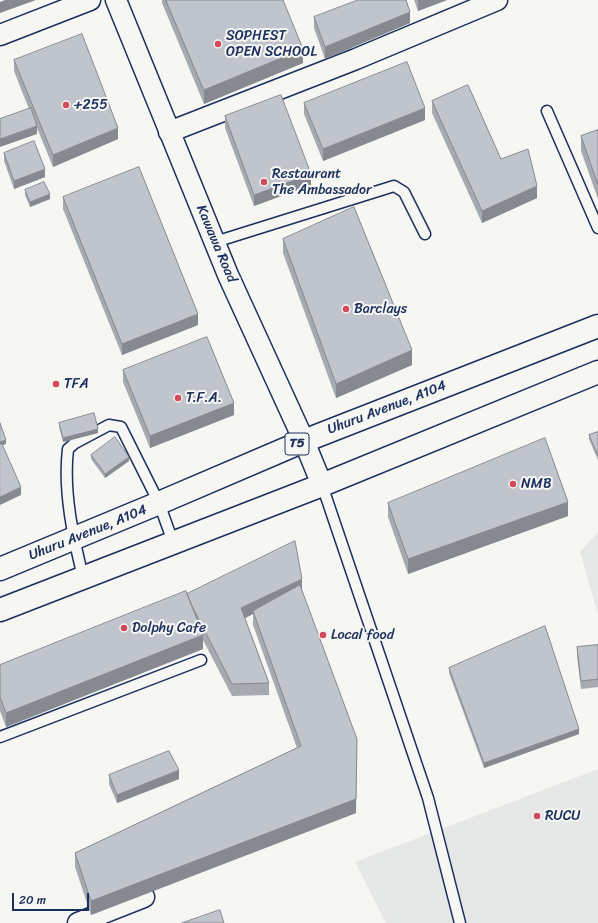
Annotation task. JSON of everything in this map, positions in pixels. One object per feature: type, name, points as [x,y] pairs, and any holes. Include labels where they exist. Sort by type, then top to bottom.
[{"type":"highway","name":"Uhuru Avenue, A104","points":[[0,569],[159,503],[304,440],[598,326]]},
{"type":"highway","points":[[0,610],[322,485],[598,372]]},
{"type":"street","points":[[0,35],[90,0]]},
{"type":"street","name":"Kawawa Road","points":[[116,0],[228,274],[304,440],[322,485]]},
{"type":"street","points":[[169,132],[356,59],[497,0]]},
{"type":"street","points":[[78,923],[144,897]]},
{"type":"lane","points":[[547,112],[598,228]]},
{"type":"lane","points":[[215,242],[394,186],[404,192],[425,234]]},
{"type":"lane","points":[[83,577],[73,539],[68,496],[68,449],[75,443],[109,425],[120,427],[159,503],[174,542]]},
{"type":"lane","points":[[322,485],[428,798],[460,923]]},
{"type":"lane","points":[[0,737],[201,660]]},
{"type":"shaded area","points":[[598,532],[598,614],[580,552]]},
{"type":"shaded area","name":"RUCU","points":[[598,769],[598,923],[386,923],[355,862]]},
{"type":"building","points":[[166,0],[283,0],[303,49],[204,90]]},
{"type":"building","points":[[358,0],[406,0],[410,12],[325,47],[314,17]]},
{"type":"building","name":"+255","points":[[82,34],[118,128],[53,155],[14,60]]},
{"type":"building","points":[[407,62],[425,108],[323,149],[304,103]]},
{"type":"building","points":[[468,85],[501,159],[528,149],[537,186],[482,211],[432,101]]},
{"type":"building","points":[[281,95],[311,174],[254,195],[225,116]]},
{"type":"building","points":[[31,108],[37,126],[0,139],[0,119]]},
{"type":"building","points":[[598,130],[598,185],[581,136]]},
{"type":"building","points":[[34,141],[45,169],[14,181],[4,153]]},
{"type":"building","points":[[139,167],[198,314],[122,344],[63,197]]},
{"type":"building","points":[[44,182],[50,194],[30,202],[25,190]]},
{"type":"building","name":"Barclays","points":[[354,207],[412,350],[336,384],[283,239]]},
{"type":"building","name":"T.F.A.","points":[[207,337],[234,403],[150,436],[123,370]]},
{"type":"building","points":[[94,413],[98,429],[63,438],[59,423]]},
{"type":"building","points":[[0,423],[6,440],[0,442]]},
{"type":"building","points":[[598,432],[598,456],[589,435]]},
{"type":"building","points":[[115,437],[129,457],[105,474],[91,455]]},
{"type":"building","name":"NMB","points":[[545,438],[568,502],[408,559],[388,503]]},
{"type":"building","points":[[0,444],[2,444],[21,487],[0,497]]},
{"type":"building","points":[[295,541],[302,579],[241,608],[269,683],[232,684],[187,594]]},
{"type":"building","points":[[300,585],[357,739],[356,799],[91,901],[75,853],[301,746],[253,611]]},
{"type":"building","points":[[186,591],[203,635],[6,713],[0,697],[0,665]]},
{"type":"building","points":[[545,626],[579,729],[484,763],[449,668]]},
{"type":"building","points":[[598,645],[598,679],[581,681],[577,647]]},
{"type":"building","points":[[169,751],[179,770],[117,795],[109,775]]},
{"type":"building","points":[[220,910],[224,923],[182,923]]},
{"type":"place","name":"SOPHEST OPEN SCHOOL","points":[[218,44]]},
{"type":"place","name":"+255","points":[[66,105]]},
{"type":"place","name":"Restaurant The Ambassador","points":[[264,182]]},
{"type":"place","name":"Barclays","points":[[346,309]]},
{"type":"place","name":"TFA","points":[[56,384]]},
{"type":"place","name":"T.F.A.","points":[[178,398]]},
{"type":"place","name":"NMB","points":[[513,484]]},
{"type":"place","name":"Dolphy Cafe","points":[[124,628]]},
{"type":"place","name":"Local food","points":[[323,635]]},
{"type":"place","name":"RUCU","points":[[537,816]]}]
